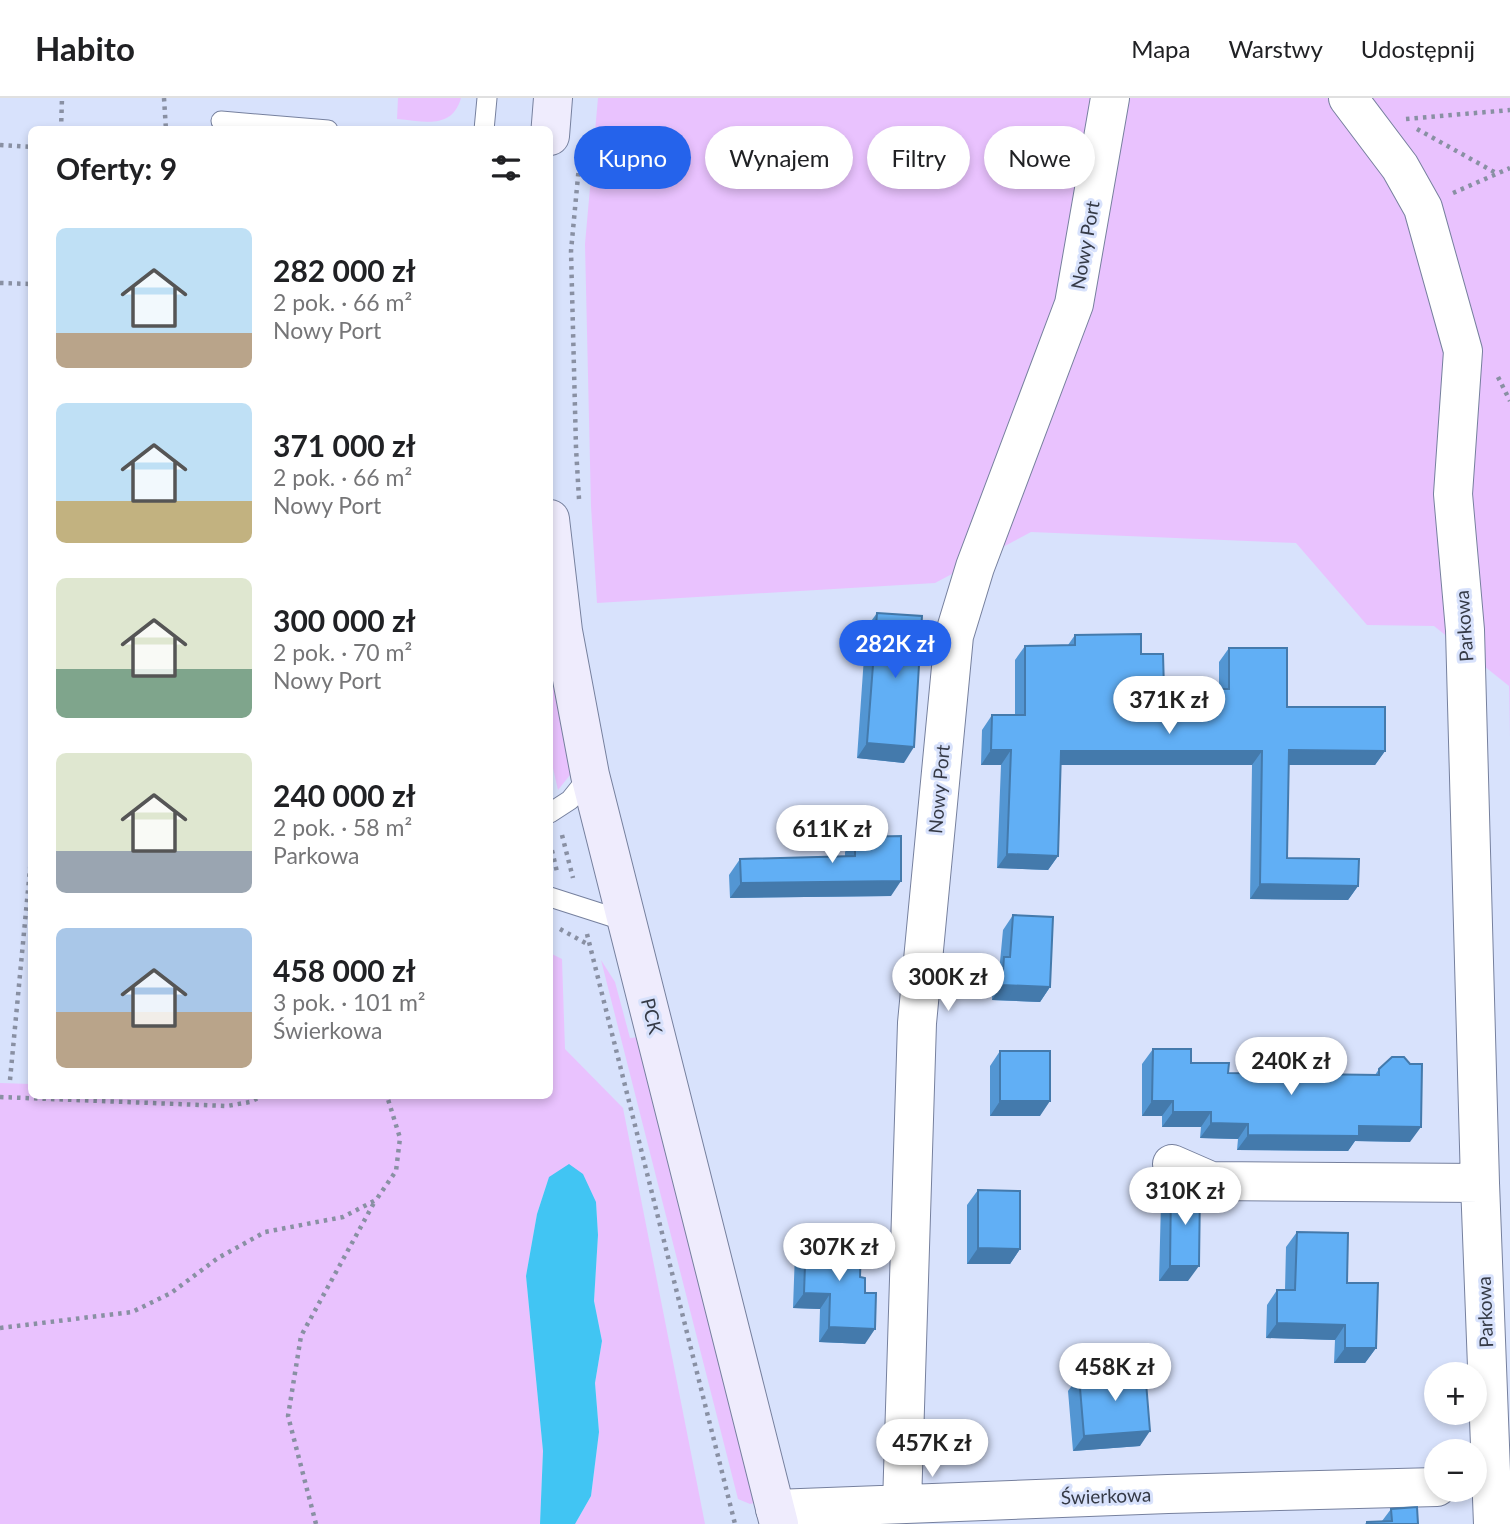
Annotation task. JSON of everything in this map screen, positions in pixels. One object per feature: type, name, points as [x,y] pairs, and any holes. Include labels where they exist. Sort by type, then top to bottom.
[{"type":"street","points":[[553,98],[565,142]]},
{"type":"street","name":"Nowy Port","points":[[902,1504],[917,1023],[954,636],[975,567],[1074,304],[1110,98]]},
{"type":"street","name":"Parkowa","points":[[1348,98],[1400,167],[1423,208],[1463,351],[1453,494],[1465,630],[1480,1183],[1483,1439]]},
{"type":"street","name":"PCK","points":[[565,510],[556,632],[777,1517]]},
{"type":"street","points":[[1172,1164],[1211,1181],[1480,1183]]},
{"type":"street","name":"Świerkowa","points":[[777,1517],[902,1504],[1168,1509],[1424,1488]]},
{"type":"street","name":"Parkowa","points":[[1487,1501],[1493,1524]]},
{"type":"lane","points":[[484,126],[487,98]]},
{"type":"lane","points":[[221,121],[280,126]]},
{"type":"lane","points":[[553,812],[570,800],[590,775]]},
{"type":"lane","points":[[553,898],[628,922]]},
{"type":"path","points":[[61,126],[62,98]]},
{"type":"path","points":[[164,98],[166,126]]},
{"type":"path","points":[[1496,173],[1400,120],[1510,110]]},
{"type":"path","points":[[565,142],[576,448],[565,510]]},
{"type":"path","points":[[0,145],[28,147]]},
{"type":"path","points":[[1423,208],[1510,168]]},
{"type":"path","points":[[0,283],[28,284]]},
{"type":"path","points":[[553,812],[580,907],[734,1524]]},
{"type":"path","points":[[10,1080],[28,890]]},
{"type":"path","points":[[0,1097],[28,1098]]},
{"type":"path","points":[[50,1099],[227,1106],[256,1099]]},
{"type":"path","points":[[316,1524],[288,1416],[301,1336],[376,1200],[396,1171],[400,1138],[388,1099]]},
{"type":"path","points":[[0,1328],[132,1312],[172,1293],[218,1258],[265,1232],[343,1217],[376,1200]]},
{"type":"shaded area","points":[[398,98],[461,98],[451,115],[427,122],[397,119]]},
{"type":"shaded area","points":[[598,98],[1510,98],[1510,738],[1509,686],[1434,626],[1367,625],[1296,543],[1031,532],[935,583],[597,603],[591,506],[585,244],[590,189],[691,189],[691,126],[596,126]]},
{"type":"shaded area","points":[[553,685],[571,765],[570,775],[558,790],[553,768]]},
{"type":"shaded area","points":[[553,954],[562,959],[565,1049],[623,1108],[705,1524],[575,1524],[591,1496],[599,1432],[595,1383],[602,1341],[594,1301],[598,1235],[596,1202],[549,1177],[537,1214],[526,1276],[543,1451],[540,1524],[0,1524],[0,1083],[28,1084],[28,1099],[553,1099]]},
{"type":"shaded area","points":[[601,960],[615,982],[630,1038],[640,1037],[758,1502],[750,1504],[738,1499]]},
{"type":"water","points":[[569,1164],[583,1174],[596,1202],[598,1235],[594,1301],[602,1341],[595,1383],[599,1432],[591,1496],[575,1524],[540,1524],[543,1451],[526,1276],[537,1214],[549,1177]]},
{"type":"building","points":[[877,613],[922,616],[914,747],[867,743]]},
{"type":"building","points":[[1141,634],[1141,654],[1163,654],[1164,689],[1229,689],[1229,648],[1287,648],[1287,707],[1385,707],[1385,751],[1289,750],[1287,858],[1359,859],[1358,886],[1260,884],[1262,751],[1061,751],[1058,856],[1007,854],[1011,750],[991,750],[992,715],[1025,715],[1025,646],[1075,645],[1075,635]]},
{"type":"building","points":[[901,836],[901,881],[741,883],[740,859],[855,856],[855,837]]},
{"type":"building","points":[[1013,915],[1053,917],[1050,987],[1002,985],[1004,957],[1010,957]]},
{"type":"building","points":[[1153,1049],[1191,1049],[1191,1063],[1229,1063],[1228,1073],[1379,1075],[1379,1069],[1392,1057],[1404,1057],[1410,1064],[1422,1064],[1421,1127],[1359,1126],[1359,1136],[1248,1135],[1248,1124],[1211,1123],[1211,1112],[1173,1112],[1173,1101],[1152,1101]]},
{"type":"building","points":[[1000,1051],[1050,1051],[1050,1101],[1000,1101]]},
{"type":"building","points":[[1171,1187],[1200,1187],[1199,1266],[1170,1266]]},
{"type":"building","points":[[978,1190],[1020,1191],[1020,1249],[978,1248]]},
{"type":"building","points":[[1297,1232],[1348,1233],[1347,1283],[1378,1283],[1376,1348],[1345,1348],[1345,1325],[1277,1323],[1277,1290],[1295,1290]]},
{"type":"building","points":[[806,1237],[835,1237],[835,1246],[861,1247],[860,1277],[865,1278],[865,1293],[876,1293],[875,1329],[829,1327],[830,1294],[804,1293]]},
{"type":"building","points":[[1145,1370],[1150,1431],[1084,1436],[1079,1376]]},
{"type":"building","points":[[1417,1507],[1418,1524],[1367,1524],[1392,1521],[1391,1509]]}]
